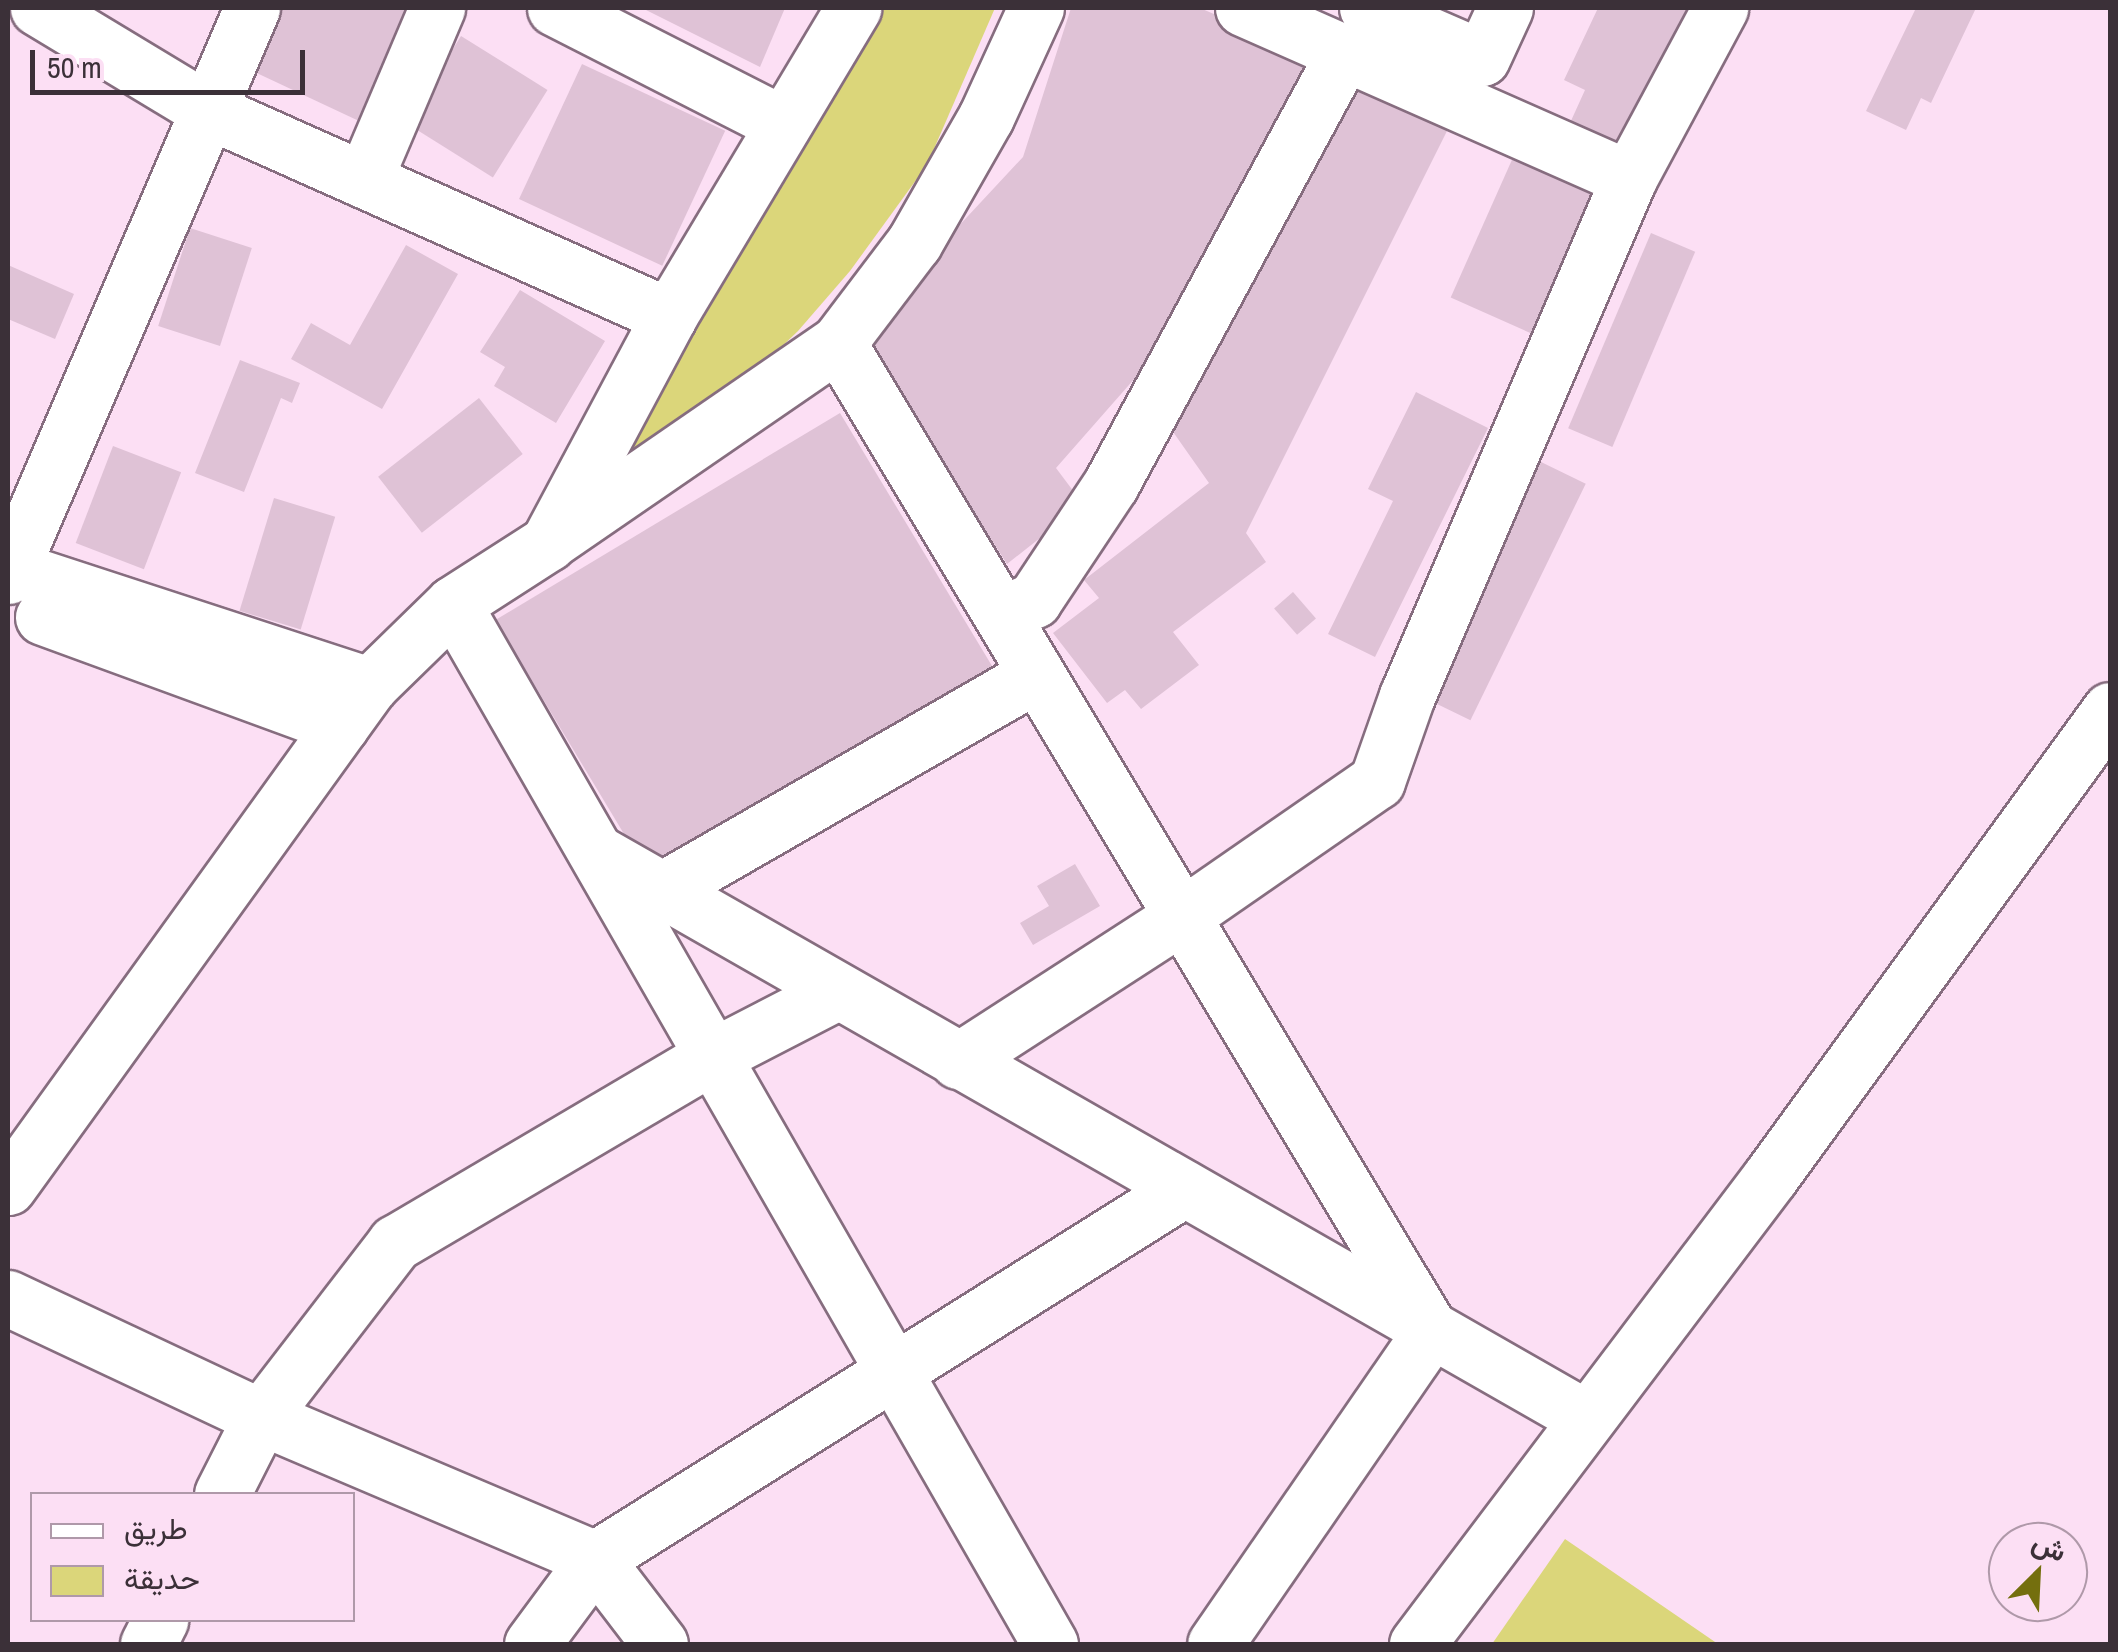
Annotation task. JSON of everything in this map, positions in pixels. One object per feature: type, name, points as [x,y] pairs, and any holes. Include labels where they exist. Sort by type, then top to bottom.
[{"type":"street","points":[[38,8],[207,110],[669,316]]},
{"type":"street","points":[[252,8],[8,579],[356,705]]},
{"type":"street","points":[[364,180],[437,8]]},
{"type":"street","points":[[555,8],[780,123]]},
{"type":"street","points":[[548,543],[669,316],[780,123],[853,8]]},
{"type":"street","points":[[8,1187],[356,705],[454,604],[838,343],[914,242],[986,117],[1036,8]]},
{"type":"street","points":[[1243,8],[1372,21],[1482,58],[1505,8]]},
{"type":"street","points":[[958,1061],[1182,916],[1377,781],[1414,678],[1630,178],[1720,8]]},
{"type":"street","points":[[1001,614],[1034,600],[1112,484],[1372,21]]},
{"type":"street","points":[[1372,21],[1630,178]]},
{"type":"street","points":[[838,343],[1431,1331]]},
{"type":"street","points":[[454,604],[596,851],[644,900],[837,992],[1586,1418]]},
{"type":"street","points":[[644,900],[1037,674]]},
{"type":"street","points":[[1417,1644],[1772,1176],[2110,710]]},
{"type":"street","points":[[644,900],[713,1056],[1050,1644]]},
{"type":"street","points":[[223,1492],[261,1416],[395,1243],[713,1056],[837,992]]},
{"type":"street","points":[[532,1644],[595,1559],[892,1368],[1184,1189]]},
{"type":"street","points":[[8,1298],[261,1416],[595,1559],[660,1644]]},
{"type":"street","points":[[1215,1644],[1431,1331]]},
{"type":"green space","points":[[879,8],[995,8],[927,165],[850,271],[798,331],[721,405],[625,467],[624,451]]},
{"type":"green space","points":[[1565,1539],[1718,1644],[1492,1644]]},
{"type":"building","points":[[280,8],[412,8],[359,121],[250,70]]},
{"type":"building","points":[[642,8],[785,8],[760,67]]},
{"type":"building","points":[[1071,8],[1200,8],[1311,56],[1179,328],[1056,468],[1083,504],[1007,564],[859,333],[1023,157]]},
{"type":"building","points":[[1598,8],[1704,8],[1635,153],[1570,123],[1585,90],[1564,80]]},
{"type":"building","points":[[1916,8],[1976,8],[1931,103],[1921,98],[1906,130],[1866,111]]},
{"type":"building","points":[[461,36],[548,90],[493,177],[406,123]]},
{"type":"building","points":[[582,64],[725,131],[662,266],[519,199]]},
{"type":"building","points":[[1349,74],[1452,121],[1246,533],[1266,562],[1173,632],[1199,665],[1141,709],[1125,690],[1107,703],[1053,633],[1099,598],[1084,580],[1209,483],[1171,429]]},
{"type":"building","points":[[1519,144],[1605,182],[1537,336],[1451,297]]},
{"type":"building","points":[[190,228],[252,248],[220,346],[158,326]]},
{"type":"building","points":[[1651,233],[1695,252],[1612,447],[1568,428]]},
{"type":"building","points":[[406,245],[458,274],[382,409],[291,359],[311,323],[350,345]]},
{"type":"building","points":[[8,265],[74,294],[55,339],[8,319]]},
{"type":"building","points":[[520,290],[605,341],[556,423],[494,386],[505,367],[480,352]]},
{"type":"building","points":[[240,360],[300,383],[292,403],[281,398],[244,492],[195,473]]},
{"type":"building","points":[[1416,392],[1488,428],[1375,657],[1328,634],[1393,501],[1368,489]]},
{"type":"building","points":[[479,398],[523,454],[422,533],[378,477]]},
{"type":"building","points":[[840,413],[994,669],[649,876],[495,620]]},
{"type":"building","points":[[113,446],[181,472],[144,569],[76,543]]},
{"type":"building","points":[[1539,461],[1586,484],[1470,720],[1424,697]]},
{"type":"building","points":[[274,498],[335,517],[301,630],[240,611]]},
{"type":"building","points":[[1293,592],[1316,618],[1297,635],[1274,608]]},
{"type":"building","points":[[1075,864],[1100,906],[1033,945],[1020,923],[1049,906],[1037,886]]}]
